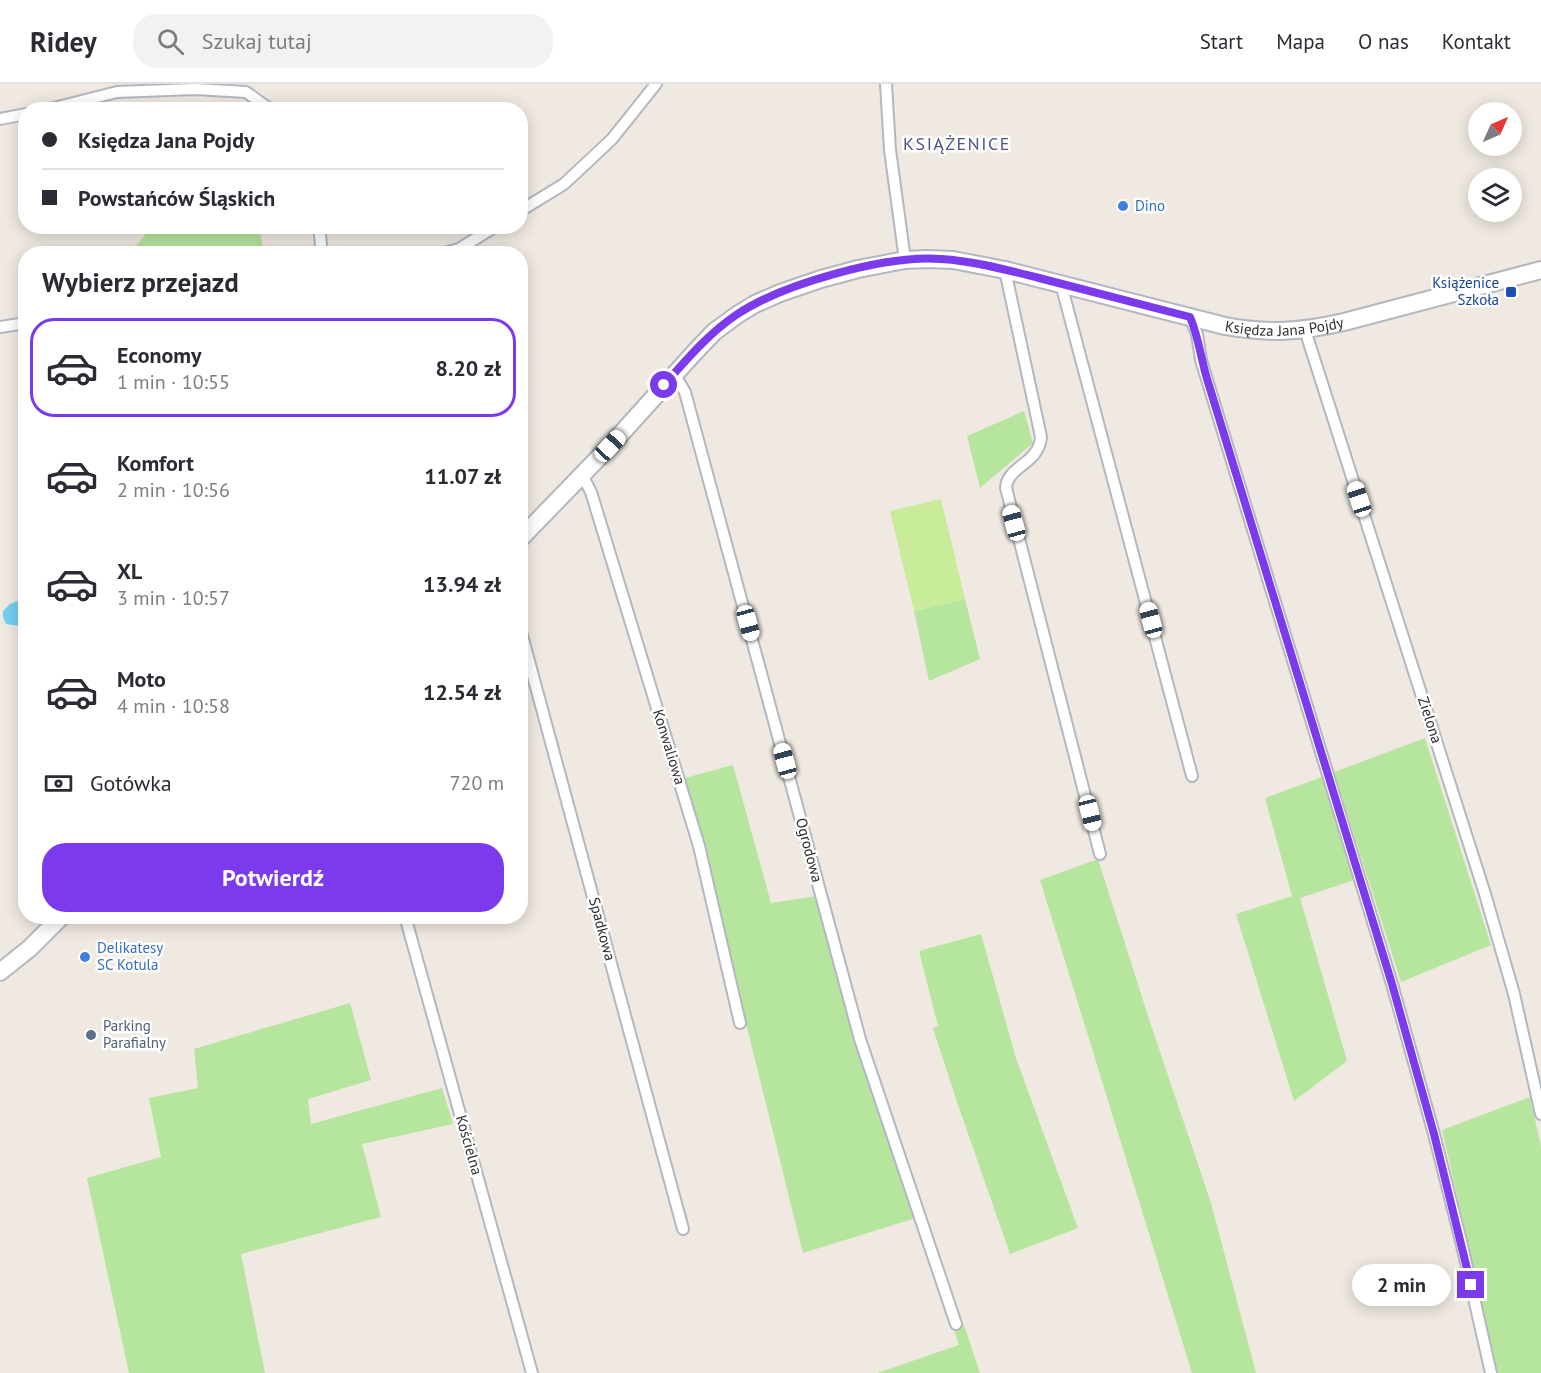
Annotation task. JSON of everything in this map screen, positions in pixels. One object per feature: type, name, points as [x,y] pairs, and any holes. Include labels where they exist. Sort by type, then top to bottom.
[{"type":"street","points":[[528,206],[564,184],[612,139],[657,84]]},
{"type":"street","points":[[886,84],[890,150],[905,260]]},
{"type":"street","points":[[78,102],[117,92],[195,89],[246,92],[260,102]]},
{"type":"street","points":[[0,119],[18,116]]},
{"type":"street","points":[[464,246],[483,234]]},
{"type":"street","name":"Księdza Jana Pojdy","points":[[528,531],[674,374],[714,333],[736,315],[780,292],[858,269],[905,260],[940,259],[966,262],[1225,326],[1285,332],[1344,322],[1541,270]]},
{"type":"street","points":[[1005,270],[1041,436],[1040,445],[1031,458],[1008,477],[1006,488],[1100,854]]},
{"type":"street","points":[[1061,284],[1192,776]]},
{"type":"street","points":[[1190,317],[1197,334],[1201,360],[1408,1041],[1456,1220],[1491,1373]]},
{"type":"street","points":[[0,327],[18,324]]},
{"type":"street","name":"Zielona","points":[[1305,330],[1485,894],[1514,994],[1541,1114]]},
{"type":"street","name":"Ogrodowa","points":[[674,374],[686,392],[860,1039],[956,1324]]},
{"type":"street","name":"Konwaliowa","points":[[582,475],[591,492],[699,846],[740,1023]]},
{"type":"street","name":"Spadkowa","points":[[528,657],[683,1229]]},
{"type":"street","points":[[0,972],[30,948],[54,924]]},
{"type":"street","name":"Kościelna","points":[[407,924],[532,1373]]},
{"type":"green space","points":[[146,234],[260,234],[263,246],[136,246]]},
{"type":"green space","points":[[1024,411],[1033,443],[980,488],[967,436]]},
{"type":"green space","points":[[941,499],[965,599],[914,611],[890,511]]},
{"type":"green space","points":[[965,599],[980,659],[929,681],[914,611]]},
{"type":"green space","points":[[1425,738],[1491,945],[1401,982],[1334,772]]},
{"type":"green space","points":[[733,765],[771,903],[817,896],[916,1218],[803,1253],[685,778]]},
{"type":"green space","points":[[1322,777],[1354,880],[1300,898],[1347,1061],[1294,1101],[1236,914],[1292,896],[1265,798]]},
{"type":"green space","points":[[1098,859],[1211,1203],[1256,1373],[1192,1373],[1040,880]]},
{"type":"green space","points":[[981,934],[1016,1058],[1078,1228],[1010,1254],[933,1028],[938,1026],[919,951]]},
{"type":"green space","points":[[350,1003],[371,1080],[308,1099],[311,1124],[442,1088],[453,1124],[362,1144],[381,1217],[241,1254],[265,1373],[129,1373],[87,1178],[161,1157],[149,1098],[198,1088],[194,1049]]},
{"type":"green space","points":[[1530,1097],[1541,1146],[1541,1373],[1498,1373],[1442,1130]]},
{"type":"green space","points":[[964,1325],[980,1373],[877,1373],[959,1345],[954,1330]]},
{"type":"water","points":[[18,601],[18,626],[6,624],[3,617],[3,611],[10,604]]},
{"type":"place","name":"Dino","points":[[1123,206]]},
{"type":"place","name":"Książenice Szkoła","points":[[1511,292]]},
{"type":"place","name":"Delikatesy SC Kotula","points":[[85,957]]},
{"type":"place","name":"Parking Parafialny","points":[[91,1035]]},
{"type":"district","name":"KSIĄŻENICE","points":[[957,144]]},
{"type":"route","points":[[664,385],[714,333],[736,315],[755,304],[799,285],[858,269],[905,260],[940,259],[993,267],[1190,317],[1197,334],[1201,360],[1392,984],[1434,1134],[1471,1285]]}]
